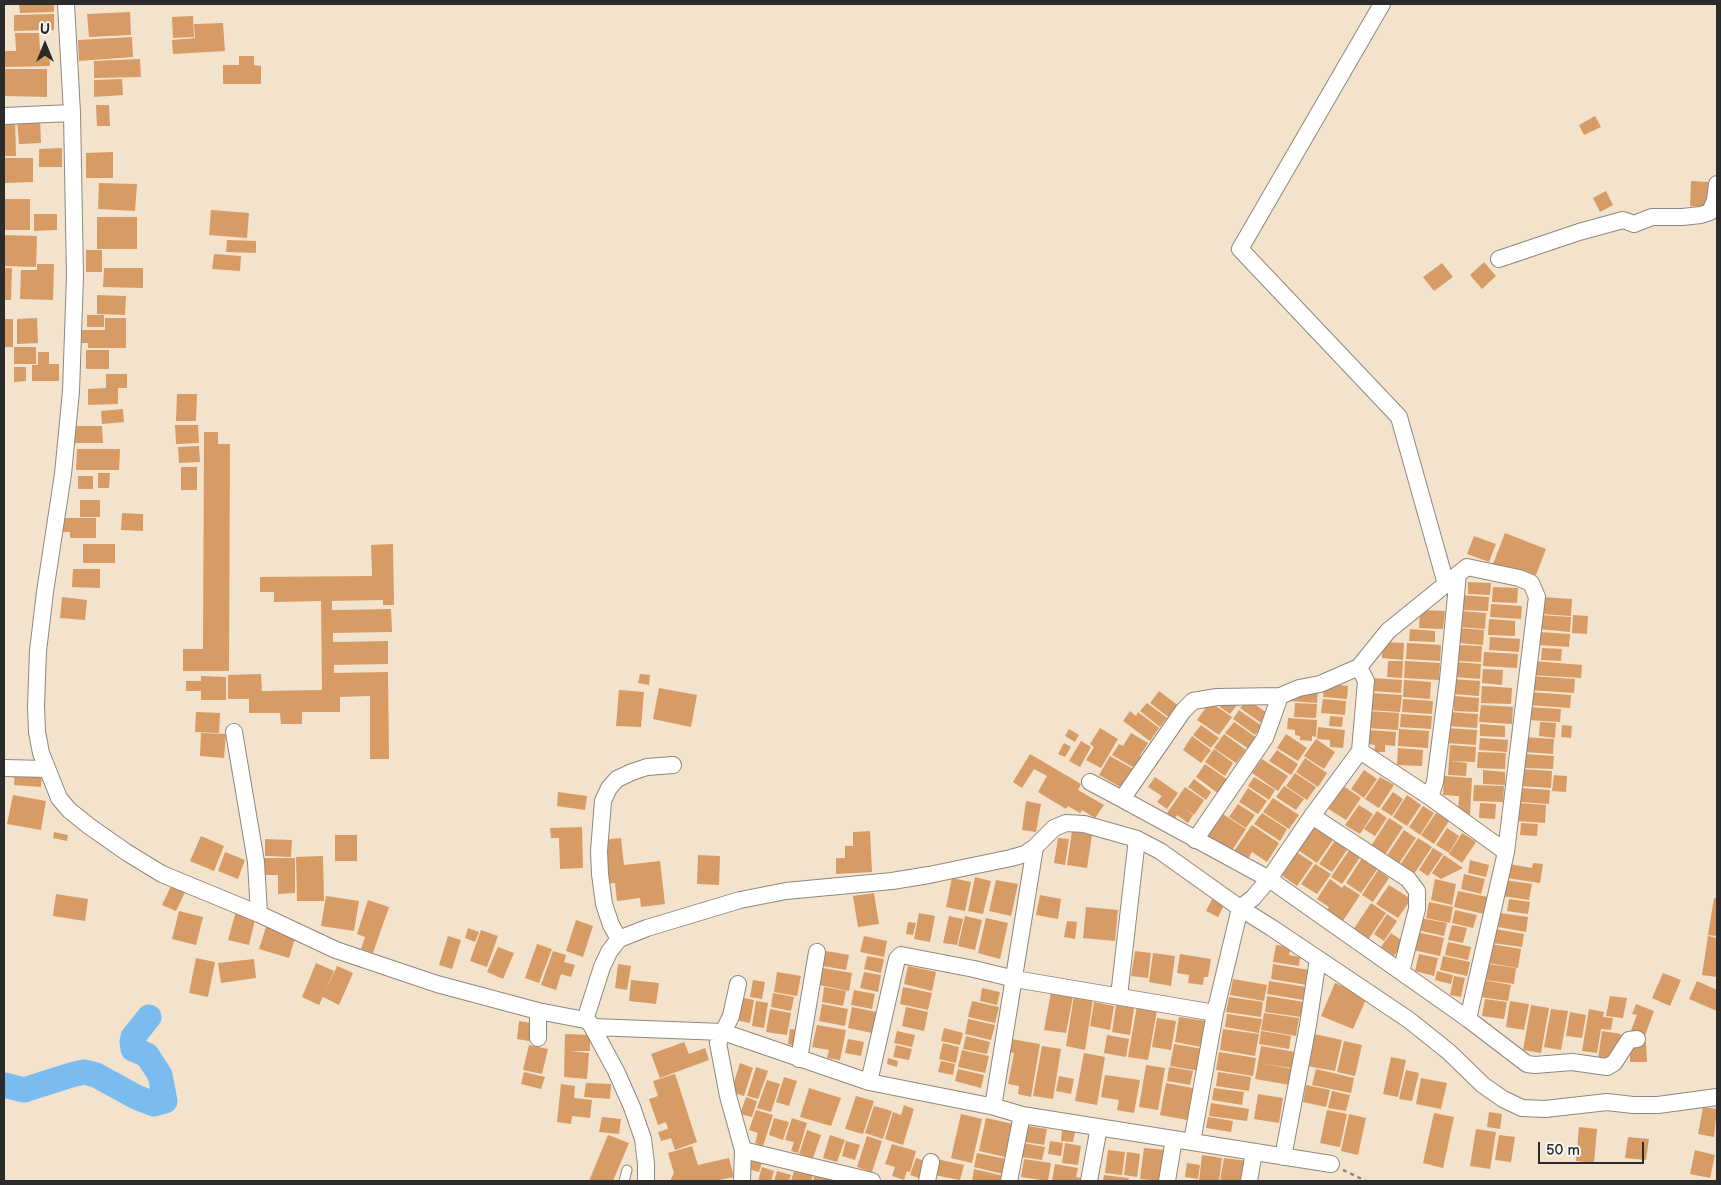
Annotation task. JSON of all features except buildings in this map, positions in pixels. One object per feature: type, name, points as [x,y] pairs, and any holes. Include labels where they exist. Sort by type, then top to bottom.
[{"type":"street","points":[[66,4],[72,113],[75,276],[70,400],[68,435],[44,592],[38,651],[36,706],[40,753],[59,798],[69,810],[126,852],[162,874],[259,914],[336,950],[437,984],[589,1024],[723,1032],[868,1082],[996,1107],[1022,1115],[1331,1164]]},
{"type":"street","points":[[1382,4],[1240,249],[1399,417],[1452,579],[1448,680],[1435,782],[1430,797]]},
{"type":"street","points":[[4,116],[72,113]]},
{"type":"street","points":[[1499,259],[1579,232],[1622,220],[1634,224],[1652,217],[1682,217],[1710,212],[1715,200],[1717,184]]},
{"type":"street","points":[[1122,799],[1183,710],[1193,701],[1217,697],[1280,696],[1299,688],[1320,684],[1359,667],[1388,631],[1467,567],[1519,578],[1531,583],[1537,597],[1506,852],[1468,1019]]},
{"type":"street","points":[[1192,1142],[1216,1014],[1240,908],[1261,888],[1360,751],[1366,681],[1359,667]]},
{"type":"street","points":[[1195,840],[1265,738],[1280,696]]},
{"type":"street","points":[[234,732],[256,862],[259,914]]},
{"type":"street","points":[[1360,751],[1430,797],[1506,852]]},
{"type":"street","points":[[619,938],[611,925],[604,904],[599,851],[603,801],[609,788],[617,779],[647,767],[673,765]]},
{"type":"street","points":[[4,768],[47,770]]},
{"type":"street","points":[[1090,782],[1195,840],[1261,888],[1401,972],[1468,1019],[1527,1064],[1572,1062],[1607,1067],[1614,1062],[1629,1040],[1636,1039]]},
{"type":"street","points":[[1312,816],[1408,879],[1417,891],[1417,909],[1401,972]]},
{"type":"street","points":[[646,1181],[643,1139],[632,1107],[616,1071],[589,1024],[602,967],[609,952],[619,938],[740,900],[786,891],[929,875],[1011,858],[1025,854],[1054,828],[1066,823],[1084,824],[1137,839],[1160,851],[1240,908],[1409,1020],[1449,1052],[1483,1085],[1503,1099],[1522,1108],[1545,1109],[1607,1102],[1658,1105],[1717,1097]]},
{"type":"street","points":[[1119,996],[1137,839]]},
{"type":"street","points":[[996,1107],[994,1101],[1035,847]]},
{"type":"street","points":[[799,1059],[817,952]]},
{"type":"street","points":[[868,1082],[894,972],[899,957],[904,955],[1015,979],[1216,1014]]},
{"type":"street","points":[[1283,1157],[1308,1025],[1318,959]]},
{"type":"street","points":[[738,984],[731,1016],[718,1043],[728,1096],[742,1150],[742,1181]]},
{"type":"street","points":[[538,1011],[538,1038]]},
{"type":"street","points":[[1009,1181],[1022,1115]]},
{"type":"street","points":[[1088,1181],[1100,1127]]},
{"type":"street","points":[[1166,1181],[1174,1139]]},
{"type":"street","points":[[742,1150],[872,1181]]},
{"type":"street","points":[[1250,1181],[1254,1152]]},
{"type":"street","points":[[927,1181],[931,1162]]},
{"type":"lane","points":[[624,1181],[627,1170]]},
{"type":"path","points":[[1331,1164],[1366,1181]]},
{"type":"waterway","points":[[4,1085],[24,1090],[84,1072],[96,1075],[136,1097],[154,1104],[165,1101],[160,1075],[147,1055],[133,1049],[133,1037],[149,1017]]}]
